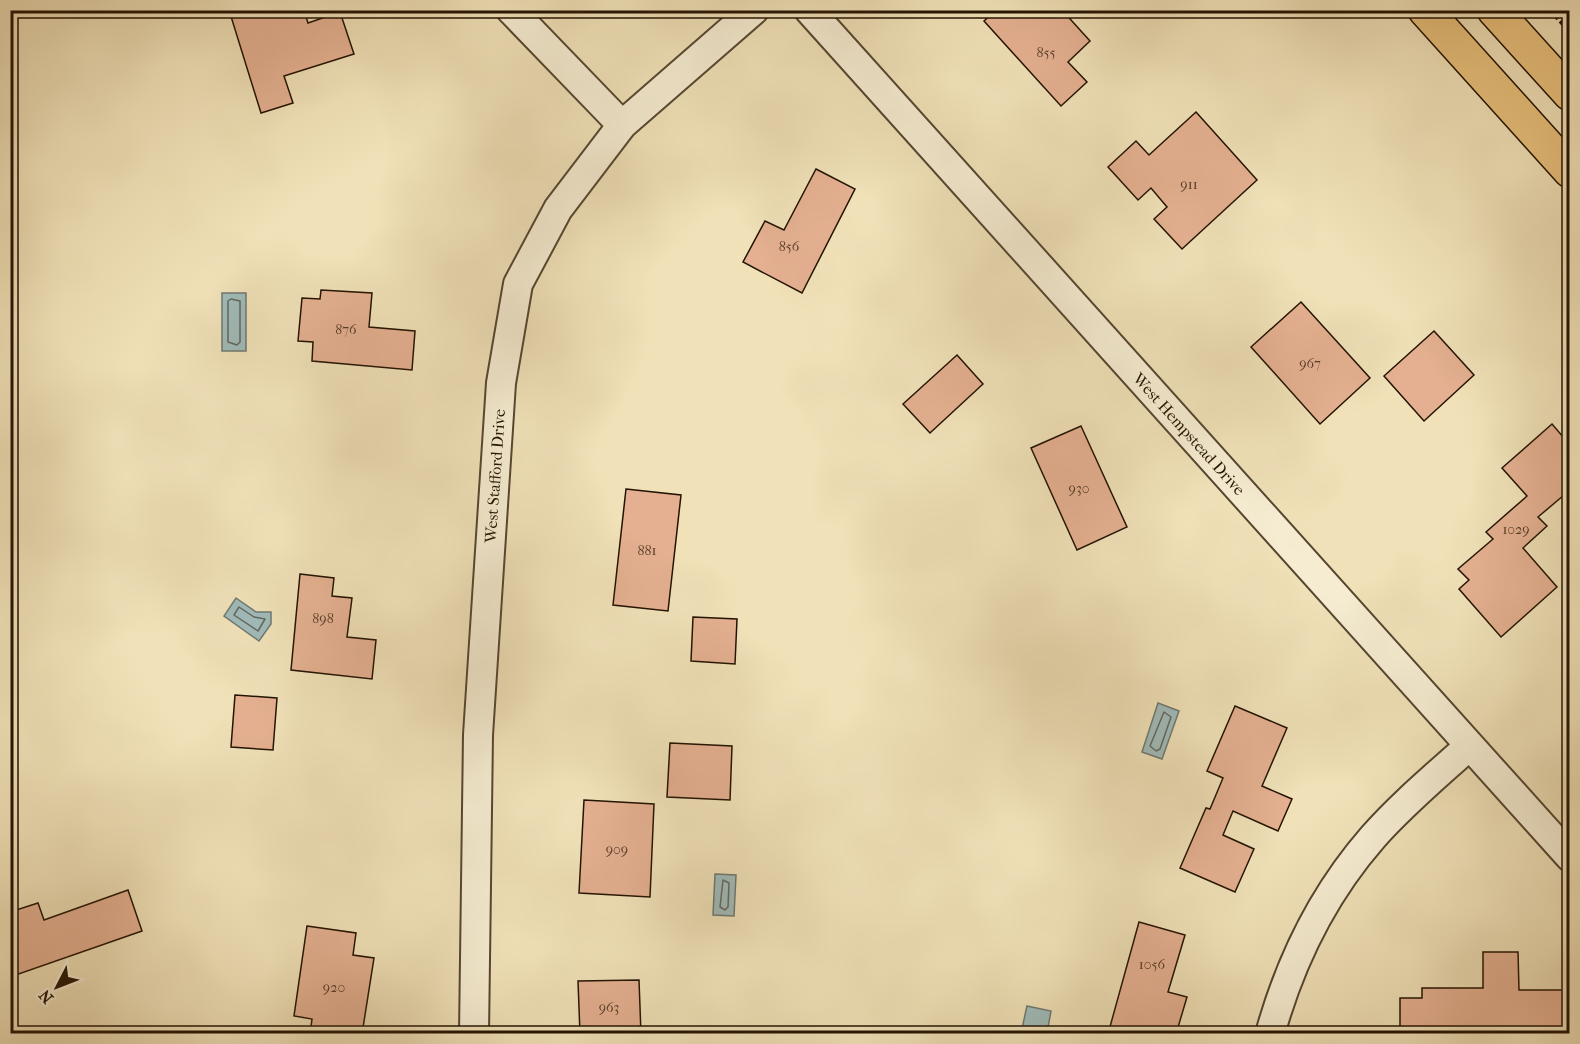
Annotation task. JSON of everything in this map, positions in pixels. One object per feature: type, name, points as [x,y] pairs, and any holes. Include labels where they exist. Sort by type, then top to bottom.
[{"type":"main road","points":[[1425,10],[1569,171]]},
{"type":"main road","points":[[1496,16],[1569,94]]},
{"type":"street","points":[[511,10],[622,125]]},
{"type":"street","name":"West Stafford Drive","points":[[474,1034],[478,735],[501,383],[518,284],[558,209],[622,125],[754,10]]},
{"type":"street","name":"West Hempstead Drive","points":[[809,10],[1569,857]]},
{"type":"street","points":[[1270,1034],[1300,950],[1352,863],[1396,812],[1469,746]]},
{"type":"path","points":[[1550,10],[1569,32]]},
{"type":"water","points":[[222,293],[246,293],[246,351],[222,351]]},
{"type":"water","points":[[236,598],[256,612],[271,612],[271,624],[259,641],[224,616]]},
{"type":"water","points":[[1158,703],[1179,711],[1162,759],[1142,752]]},
{"type":"water","points":[[715,874],[736,875],[734,916],[713,915]]},
{"type":"water","points":[[1027,1006],[1051,1011],[1047,1033],[1021,1033]]},
{"type":"building","points":[[229,10],[304,10],[308,23],[340,12],[354,54],[284,76],[293,103],[261,113]]},
{"type":"building","points":[[996,10],[1062,10],[1090,41],[1068,62],[1087,82],[1061,106],[984,21]]},
{"type":"building","points":[[1196,112],[1257,180],[1182,249],[1154,219],[1167,207],[1151,188],[1138,200],[1108,167],[1136,141],[1149,155]]},
{"type":"building","points":[[816,169],[855,189],[802,293],[743,262],[765,221],[784,230]]},
{"type":"building","points":[[321,290],[372,293],[369,327],[415,331],[412,370],[312,361],[313,342],[298,341],[302,298],[320,299]]},
{"type":"building","points":[[1301,302],[1370,378],[1320,424],[1251,347]]},
{"type":"building","points":[[1434,331],[1474,375],[1424,421],[1384,376]]},
{"type":"building","points":[[957,355],[983,384],[930,433],[903,404]]},
{"type":"building","points":[[1552,424],[1570,445],[1570,490],[1538,517],[1547,526],[1523,548],[1557,587],[1501,637],[1459,589],[1469,580],[1458,569],[1493,539],[1486,532],[1527,496],[1502,468]]},
{"type":"building","points":[[1081,426],[1127,527],[1077,550],[1031,448]]},
{"type":"building","points":[[626,489],[681,495],[668,611],[613,605]]},
{"type":"building","points":[[300,574],[334,578],[332,596],[352,598],[347,637],[376,640],[372,679],[291,670]]},
{"type":"building","points":[[693,617],[737,619],[735,664],[691,661]]},
{"type":"building","points":[[235,695],[277,698],[273,750],[231,747]]},
{"type":"building","points":[[1235,706],[1287,728],[1262,786],[1292,799],[1278,831],[1233,811],[1223,835],[1254,849],[1235,892],[1180,868],[1206,808],[1210,809],[1223,778],[1207,771]]},
{"type":"building","points":[[670,743],[732,746],[730,800],[667,797]]},
{"type":"building","points":[[584,800],[654,804],[650,897],[579,893]]},
{"type":"building","points":[[128,890],[142,931],[10,977],[10,912],[38,903],[44,920]]},
{"type":"building","points":[[1139,922],[1185,935],[1168,992],[1187,997],[1176,1034],[1108,1034]]},
{"type":"building","points":[[307,926],[356,933],[353,955],[374,958],[362,1034],[310,1034],[312,1019],[294,1016]]},
{"type":"building","points":[[1483,952],[1518,952],[1519,990],[1564,990],[1564,1034],[1400,1034],[1400,998],[1422,998],[1422,988],[1483,988]]},
{"type":"building","points":[[639,980],[641,1034],[580,1034],[578,981]]}]
